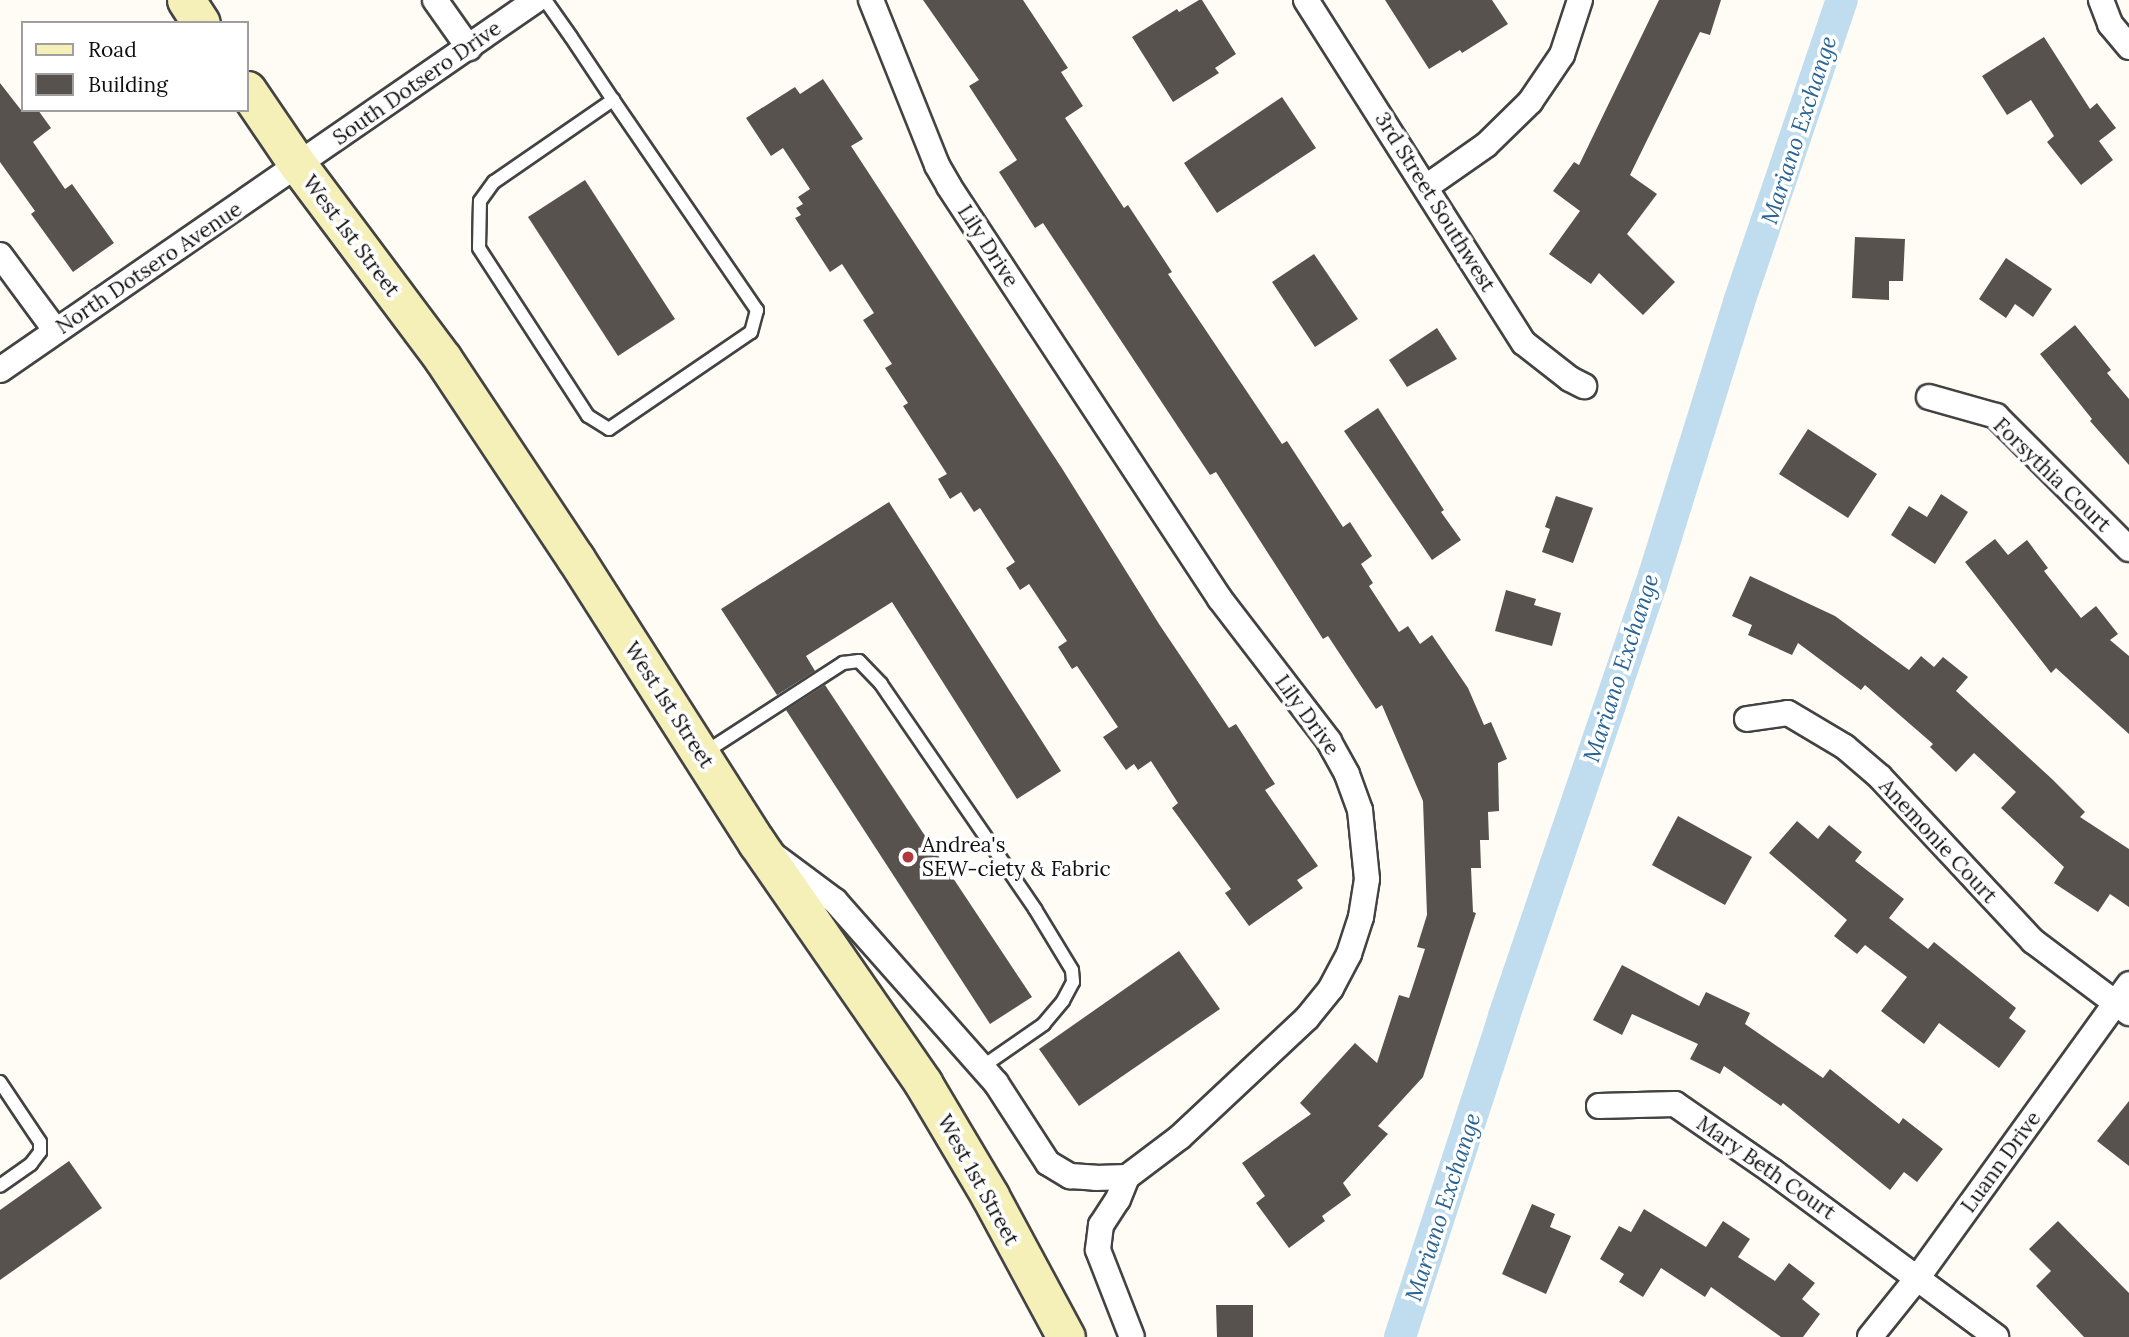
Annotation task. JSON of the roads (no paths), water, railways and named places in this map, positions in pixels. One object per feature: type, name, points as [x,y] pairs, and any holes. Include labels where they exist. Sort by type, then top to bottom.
[{"type":"main road","points":[[186,0],[200,21]]},
{"type":"main road","name":"West 1st Street","points":[[248,91],[298,166],[443,359],[757,843],[923,1083],[990,1196],[1066,1337]]},
{"type":"street","points":[[435,0],[469,48]]},
{"type":"street","name":"South Dotsero Drive","points":[[298,166],[536,0]]},
{"type":"street","name":"Lily Drive","points":[[871,0],[937,165],[949,186],[1220,599],[1329,741],[1347,774],[1360,810],[1367,879],[1361,917],[1349,954],[1331,988],[1307,1018],[1180,1137],[1127,1177]]},
{"type":"street","name":"3rd Street Southwest","points":[[1306,0],[1524,343],[1570,379],[1584,386]]},
{"type":"street","points":[[1426,187],[1486,145],[1530,102],[1562,55],[1580,0]]},
{"type":"street","points":[[2101,0],[2110,24],[2129,47]]},
{"type":"street","name":"North Dotsero Avenue","points":[[0,370],[298,166]]},
{"type":"street","points":[[0,255],[56,331]]},
{"type":"street","name":"Forsythia Court","points":[[1929,397],[1996,416],[2129,549]]},
{"type":"street","name":"Anemonie Court","points":[[1747,719],[1788,713],[1845,747],[1880,777],[2033,941],[2124,1000]]},
{"type":"street","points":[[757,843],[835,901],[996,1083],[1048,1163],[1070,1176],[1127,1177],[1118,1199],[1101,1225],[1098,1250],[1132,1337]]},
{"type":"street","name":"Luann Drive","points":[[1870,1337],[1918,1277],[2124,1000]]},
{"type":"street","name":"Mary Beth Court","points":[[1600,1107],[1675,1104],[1918,1277],[1996,1337]]},
{"type":"lane","points":[[545,0],[614,100],[757,310],[751,332],[609,429],[588,416],[479,248],[480,201],[494,182],[614,100]]},
{"type":"lane","points":[[701,755],[843,663],[859,661],[881,684],[1035,909],[1072,970],[1073,982],[1044,1024],[982,1067]]},
{"type":"lane","points":[[0,1082],[40,1142],[40,1152],[32,1164],[0,1186]]},
{"type":"waterway","name":"Mariano Exchange","points":[[1400,1337],[1504,1016],[1651,585],[1739,302],[1842,0]]},
{"type":"place","name":"Andrea's SEW-ciety & Fabric","points":[[908,857]]}]
